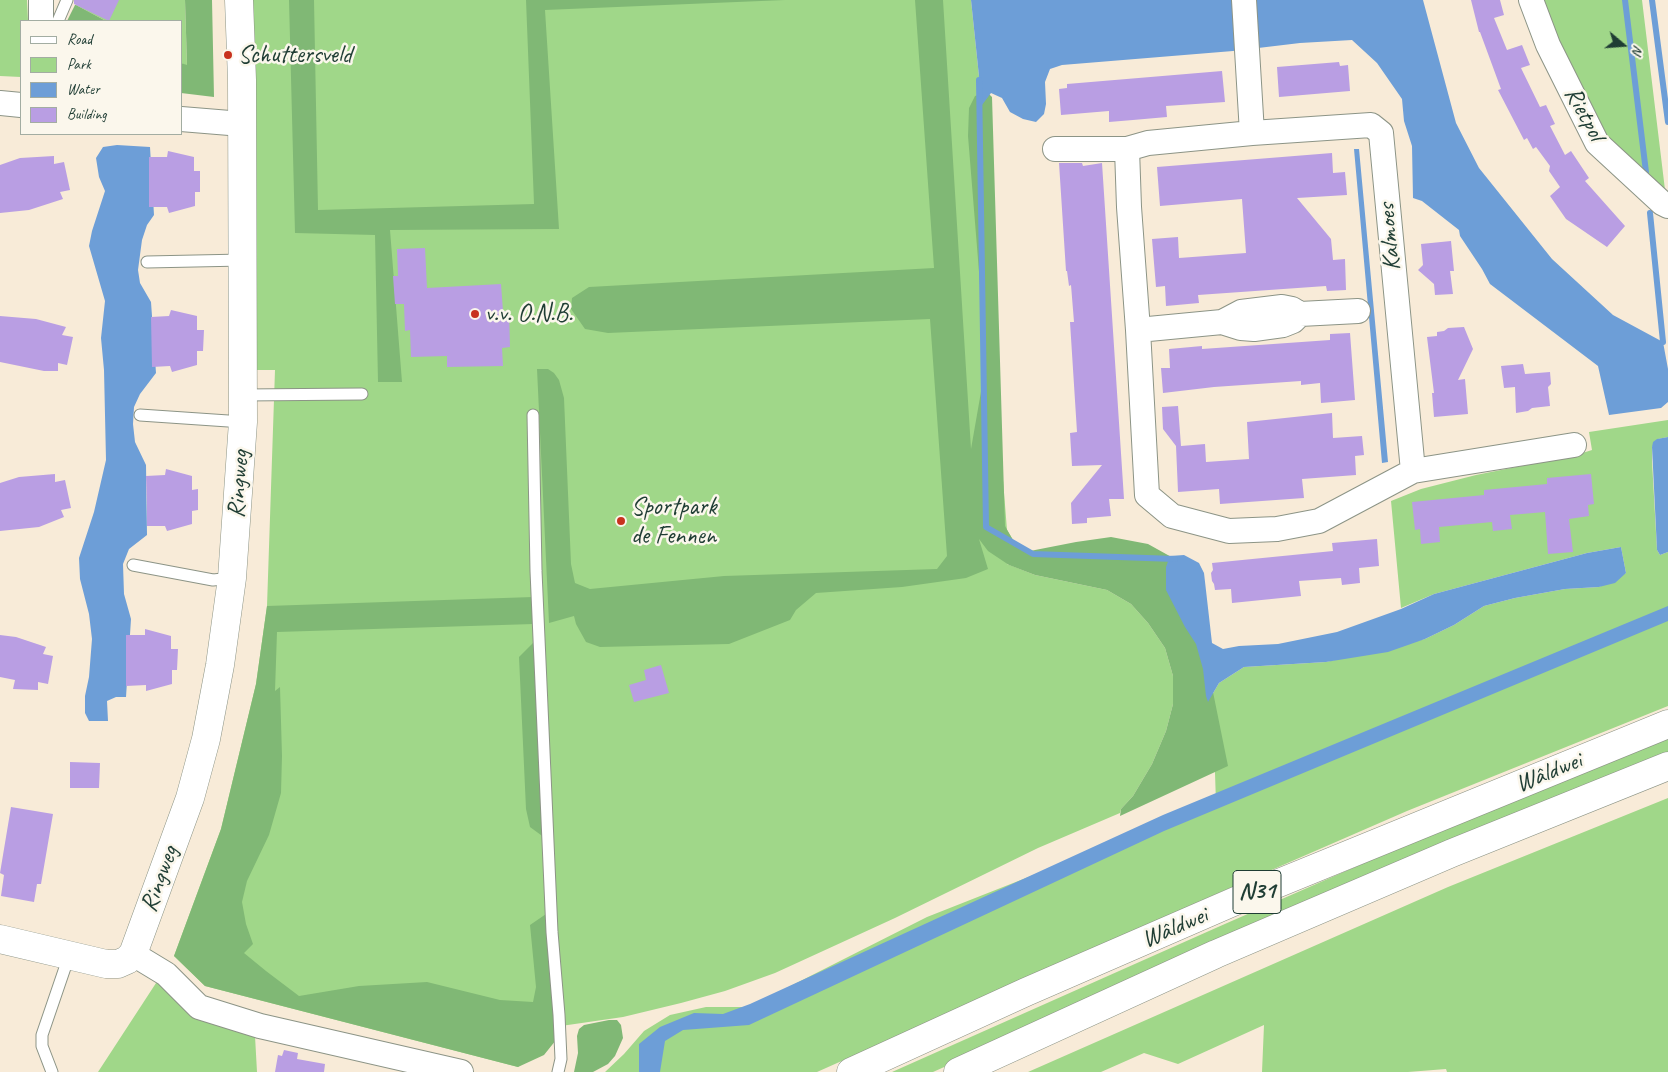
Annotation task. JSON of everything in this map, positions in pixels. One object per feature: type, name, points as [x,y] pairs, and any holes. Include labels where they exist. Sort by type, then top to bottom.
[{"type":"main road","name":"Ringweg","points":[[132,954],[190,798],[206,739],[220,665],[232,578],[244,395],[239,0]]},
{"type":"main road","name":"Wâldwei","points":[[851,1072],[1026,992],[1238,900],[1668,724]]},
{"type":"main road","name":"Wâldwei","points":[[958,1072],[1216,954],[1452,853],[1668,766]]},
{"type":"main road","points":[[0,939],[106,964],[118,964],[127,960],[132,954]]},
{"type":"street","points":[[41,0],[41,20]]},
{"type":"street","points":[[1244,0],[1252,133]]},
{"type":"street","name":"Rietpol","points":[[1532,0],[1548,45],[1597,143],[1662,203],[1668,206]]},
{"type":"street","points":[[0,102],[20,104]]},
{"type":"street","points":[[182,119],[242,124]]},
{"type":"street","name":"Kalmoes","points":[[1055,149],[1127,150],[1148,143],[1252,133],[1371,125],[1381,133],[1414,471]]},
{"type":"street","points":[[1127,150],[1128,207],[1148,495],[1172,516],[1229,530],[1277,529],[1319,521],[1414,471],[1574,445]]},
{"type":"street","points":[[1138,330],[1222,322],[1241,312],[1282,307],[1292,309],[1300,314],[1358,311]]},
{"type":"street","points":[[132,954],[166,974],[199,1008],[260,1026],[462,1072]]},
{"type":"lane","points":[[58,20],[67,0]]},
{"type":"lane","points":[[147,262],[242,260]]},
{"type":"lane","points":[[244,395],[362,394]]},
{"type":"lane","points":[[533,414],[536,571],[552,932],[561,1059],[558,1072]]},
{"type":"lane","points":[[140,415],[243,422]]},
{"type":"lane","points":[[133,565],[212,580],[232,578]]},
{"type":"lane","points":[[52,1072],[42,1046],[42,1035],[69,956]]},
{"type":"green space","points":[[0,0],[27,0],[28,20],[20,20],[20,77],[0,76]]},
{"type":"green space","points":[[78,0],[185,0],[187,66],[182,64],[182,20],[104,20],[76,5]]},
{"type":"green space","points":[[185,0],[212,0],[214,97],[182,93],[182,63],[187,65]]},
{"type":"green space","name":"Sportpark de Fennen","points":[[249,0],[971,0],[982,105],[974,115],[1007,530],[1015,543],[1027,550],[1041,553],[1007,564],[1035,575],[1107,590],[1131,604],[1148,623],[1165,648],[1173,676],[1173,704],[1166,731],[1152,764],[1133,796],[1121,809],[1120,813],[1038,848],[895,918],[775,973],[725,991],[681,1003],[623,1017],[561,1026],[518,1067],[205,986],[174,956],[221,829],[256,684],[267,606],[275,370],[252,370]]},
{"type":"green space","points":[[289,0],[314,0],[318,210],[534,204],[526,0],[785,0],[545,10],[559,229],[390,230],[402,382],[378,382],[375,235],[295,233]]},
{"type":"green space","points":[[915,0],[943,0],[971,449],[982,386],[983,321],[968,136],[969,108],[975,96],[987,92],[992,97],[1005,526],[1014,542],[1030,551],[1111,537],[1148,544],[1175,559],[1213,692],[1228,766],[1120,816],[1121,809],[1133,796],[1152,764],[1166,731],[1173,704],[1173,676],[1165,648],[1148,623],[1131,604],[1107,590],[1035,575],[1009,565],[988,551],[979,539],[988,569],[966,578],[902,587],[816,593],[796,610],[790,620],[729,644],[600,647],[586,642],[576,624],[574,616],[549,623],[537,369],[548,369],[554,373],[559,380],[564,398],[571,564],[575,583],[590,589],[724,576],[937,569],[947,556],[930,319],[608,333],[585,329],[571,309],[572,298],[589,287],[934,268]]},
{"type":"green space","points":[[1542,0],[1642,0],[1666,198],[1606,144],[1558,56]]},
{"type":"green space","points":[[76,5],[104,20],[68,20]]},
{"type":"green space","points":[[1668,420],[1668,437],[1658,439],[1652,447],[1652,461],[1657,550],[1660,555],[1668,552],[1668,706],[1407,811],[817,1072],[605,1072],[644,1031],[670,1015],[706,1007],[749,1007],[927,917],[1216,803],[1214,743],[1208,702],[1219,683],[1244,667],[1326,662],[1425,639],[1454,625],[1484,606],[1565,589],[1599,587],[1626,573],[1621,547],[1587,553],[1434,594],[1401,608],[1391,501],[1421,489],[1476,475],[1576,455],[1592,450],[1589,432]]},
{"type":"green space","points":[[533,597],[534,624],[277,632],[275,691],[280,687],[281,793],[269,835],[247,881],[242,902],[246,924],[253,944],[244,953],[299,996],[359,986],[427,982],[500,1000],[533,1002],[536,987],[530,925],[549,912],[556,1040],[544,1055],[518,1067],[205,986],[174,956],[221,829],[256,684],[267,606]]},
{"type":"green space","points":[[535,641],[545,838],[530,827],[526,809],[519,657]]},
{"type":"green space","points":[[1668,738],[1668,756],[1224,942],[933,1072],[892,1072],[1419,839]]},
{"type":"green space","points":[[1668,798],[1668,1072],[1447,1072],[1446,1069],[1408,1072],[1262,1072],[1264,1025],[1178,1064],[1144,1053],[1101,1072],[1028,1072],[1448,887]]},
{"type":"green space","points":[[158,980],[206,1022],[255,1036],[257,1072],[98,1072]]},
{"type":"green space","points":[[617,1020],[621,1025],[623,1038],[615,1056],[608,1064],[593,1072],[574,1072],[578,1053],[577,1036],[579,1029],[584,1025]]},
{"type":"water","points":[[971,0],[1423,0],[1456,123],[1479,168],[1552,259],[1613,315],[1663,342],[1668,369],[1668,402],[1661,408],[1609,415],[1598,366],[1490,284],[1460,236],[1459,230],[1422,201],[1413,198],[1412,146],[1404,121],[1402,99],[1377,63],[1352,40],[1062,65],[1050,69],[1045,82],[1046,104],[1044,114],[1036,122],[1023,119],[1010,112],[1002,98],[991,93],[982,105]]},
{"type":"water","points":[[117,145],[150,147],[154,215],[147,225],[142,240],[138,270],[140,283],[151,302],[156,373],[140,394],[134,407],[135,442],[146,465],[147,535],[129,549],[123,564],[124,594],[131,619],[126,697],[116,697],[107,701],[108,721],[89,721],[85,713],[85,696],[89,677],[92,639],[89,614],[80,579],[79,558],[94,512],[106,460],[104,370],[101,338],[105,301],[89,246],[105,191],[99,177],[96,158],[103,147]]},
{"type":"water","points":[[1354,149],[1359,149],[1388,462],[1382,463]]},
{"type":"water","points":[[1668,437],[1668,552],[1660,555],[1657,550],[1652,447],[1653,442],[1657,439]]},
{"type":"water","points":[[1621,547],[1626,573],[1615,583],[1599,587],[1565,589],[1484,606],[1454,625],[1425,639],[1388,652],[1326,662],[1244,667],[1219,683],[1208,702],[1203,669],[1196,644],[1166,590],[1166,567],[1170,556],[1184,555],[1199,563],[1204,573],[1212,643],[1223,649],[1239,646],[1278,644],[1337,632],[1401,609],[1434,594],[1587,553]]},
{"type":"water","points":[[1668,606],[1668,621],[1164,831],[749,1025],[683,1030],[665,1041],[660,1072],[639,1072],[639,1044],[660,1027],[694,1013],[723,1014],[750,1004],[1163,815]]},
{"type":"building","points":[[74,0],[119,0],[109,20],[74,4]]},
{"type":"building","points":[[1471,0],[1500,0],[1504,15],[1494,18],[1507,50],[1522,45],[1530,65],[1521,68],[1540,107],[1546,105],[1555,124],[1550,126],[1565,155],[1571,151],[1589,178],[1585,181],[1625,226],[1607,247],[1566,219],[1550,196],[1560,187],[1549,171],[1550,166],[1536,147],[1533,149],[1527,138],[1524,140],[1498,90],[1501,89],[1479,32]]},
{"type":"building","points":[[1339,62],[1340,66],[1348,65],[1350,91],[1279,97],[1277,67]]},
{"type":"building","points":[[1222,71],[1225,102],[1166,106],[1167,117],[1109,122],[1109,111],[1061,115],[1059,89],[1067,88],[1067,84]]},
{"type":"building","points":[[168,151],[194,157],[194,171],[200,171],[200,192],[195,192],[195,206],[169,213],[167,207],[149,207],[149,157],[167,157]]},
{"type":"building","points":[[1332,153],[1333,173],[1345,172],[1347,195],[1297,198],[1331,239],[1333,260],[1345,259],[1346,290],[1327,291],[1326,286],[1198,295],[1199,303],[1166,306],[1165,286],[1156,287],[1152,239],[1178,237],[1179,258],[1246,253],[1242,199],[1160,206],[1157,167]]},
{"type":"building","points":[[54,156],[54,164],[64,162],[70,190],[60,192],[63,199],[29,210],[0,213],[0,165],[20,158]]},
{"type":"building","points":[[1059,163],[1082,163],[1083,166],[1102,163],[1124,499],[1109,499],[1111,516],[1087,518],[1087,523],[1072,524],[1071,503],[1102,465],[1072,466],[1070,433],[1077,432],[1070,322],[1074,322],[1071,285],[1069,286],[1066,271]]},
{"type":"building","points":[[1451,241],[1454,271],[1450,271],[1453,294],[1435,295],[1434,284],[1418,270],[1423,265],[1421,244]]},
{"type":"building","points":[[425,248],[427,288],[501,284],[503,311],[509,311],[510,347],[502,348],[503,366],[447,367],[447,356],[411,357],[410,330],[405,331],[404,304],[395,304],[393,276],[398,276],[397,249]]},
{"type":"building","points":[[171,310],[197,316],[197,330],[204,330],[203,351],[197,351],[197,365],[172,372],[170,366],[152,367],[151,317],[169,316]]},
{"type":"building","points":[[0,316],[36,319],[66,327],[62,335],[73,337],[67,365],[58,363],[58,371],[44,371],[0,362]]},
{"type":"building","points":[[1464,327],[1473,349],[1458,380],[1465,379],[1468,414],[1434,417],[1432,393],[1434,393],[1427,337],[1437,336],[1437,332],[1448,328]]},
{"type":"building","points":[[1350,333],[1355,400],[1321,403],[1320,383],[1301,385],[1301,381],[1214,387],[1163,393],[1161,368],[1170,368],[1169,349],[1202,346],[1202,349],[1330,340],[1330,334]]},
{"type":"building","points":[[1523,364],[1525,374],[1550,372],[1551,384],[1548,387],[1550,406],[1532,408],[1528,411],[1516,413],[1515,387],[1504,388],[1501,366]]},
{"type":"building","points":[[1178,406],[1181,446],[1205,444],[1206,462],[1249,459],[1247,422],[1332,413],[1333,438],[1362,436],[1364,455],[1355,456],[1356,475],[1302,479],[1304,498],[1220,504],[1219,489],[1178,492],[1176,446],[1163,429],[1162,407]]},
{"type":"building","points":[[166,469],[192,476],[192,490],[198,489],[198,510],[192,511],[192,524],[167,531],[165,526],[147,526],[146,476],[165,475]]},
{"type":"building","points":[[55,474],[55,482],[65,480],[71,508],[61,510],[64,517],[39,527],[0,531],[0,483],[19,477]]},
{"type":"building","points":[[1591,474],[1594,504],[1588,505],[1589,516],[1569,519],[1573,552],[1548,554],[1545,512],[1510,515],[1512,529],[1493,531],[1492,522],[1439,527],[1440,542],[1421,544],[1420,529],[1415,530],[1412,502],[1484,495],[1484,490],[1547,484],[1547,478]]},
{"type":"building","points":[[1377,539],[1379,566],[1359,568],[1360,583],[1342,585],[1341,578],[1299,581],[1301,596],[1232,603],[1231,589],[1215,590],[1212,581],[1212,563],[1333,551],[1332,543]]},
{"type":"building","points":[[145,629],[171,636],[171,649],[178,649],[177,670],[172,670],[172,684],[146,691],[146,685],[126,686],[126,635],[145,635]]},
{"type":"building","points":[[0,635],[16,637],[46,647],[43,654],[53,656],[48,684],[38,682],[38,690],[13,689],[15,680],[0,677]]},
{"type":"building","points":[[661,665],[669,693],[634,702],[629,685],[646,680],[644,670]]},
{"type":"building","points":[[70,762],[100,763],[99,788],[70,788]]},
{"type":"building","points":[[11,807],[53,814],[41,884],[37,884],[34,902],[1,896],[4,875],[0,873]]},
{"type":"building","points":[[284,1050],[298,1053],[297,1059],[325,1064],[324,1072],[275,1072],[278,1055],[282,1056]]},
{"type":"waterway","points":[[1625,0],[1646,172]]},
{"type":"waterway","points":[[1652,0],[1668,122]]},
{"type":"waterway","points":[[979,80],[986,527],[1033,554],[1175,559]]},
{"type":"waterway","points":[[1650,213],[1663,342]]},
{"type":"place","name":"Schuttersveld","points":[[228,55]]},
{"type":"place","name":"v.v. O.N.B.","points":[[475,314]]},
{"type":"place","name":"Sportpark de Fennen","points":[[621,521]]}]
